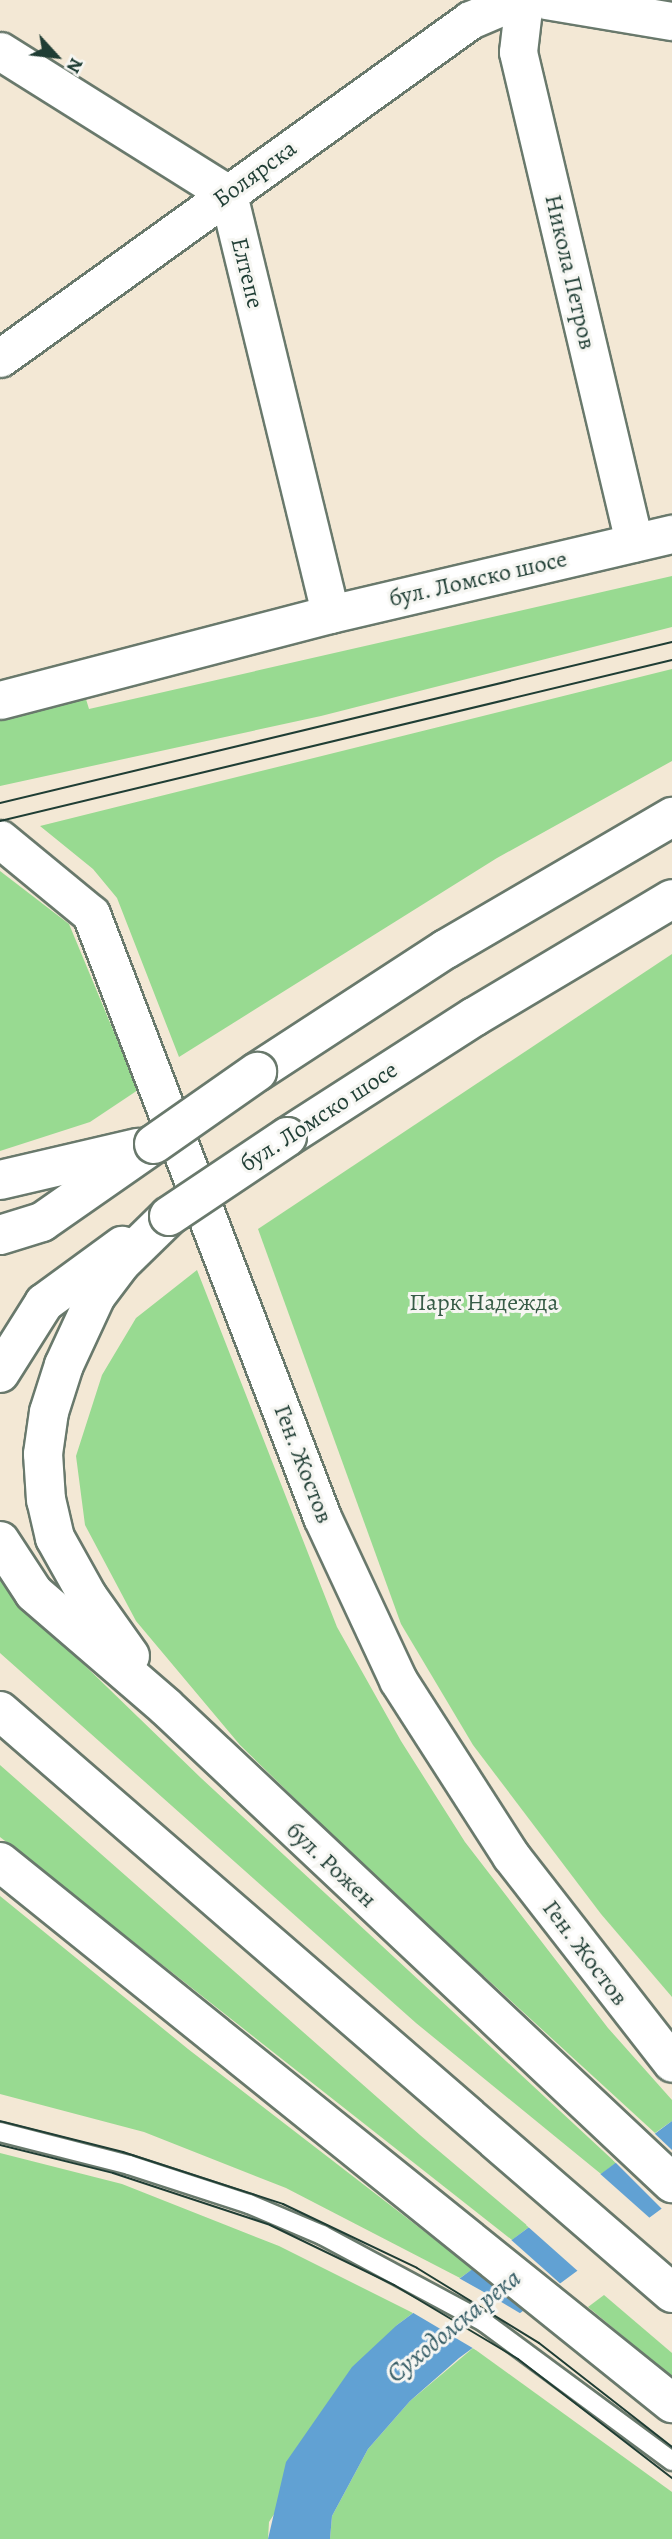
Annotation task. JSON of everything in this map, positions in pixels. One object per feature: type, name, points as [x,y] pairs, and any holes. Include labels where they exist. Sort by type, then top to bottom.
[{"type":"main road","points":[[0,1235],[42,1222],[257,1072],[446,949],[672,817]]},
{"type":"main road","name":"бул. Ломско шосе","points":[[0,1373],[44,1303],[77,1275],[474,1017],[672,899]]},
{"type":"main road","points":[[0,1180],[154,1144]]},
{"type":"main road","points":[[166,1707],[88,1597],[55,1538],[46,1500],[43,1454],[49,1412],[64,1365],[96,1296],[121,1263],[170,1216]]},
{"type":"main road","name":"бул. Рожен","points":[[0,1541],[34,1593],[166,1707],[672,2183]]},
{"type":"main road","points":[[0,1711],[672,2293]]},
{"type":"main road","points":[[0,1862],[465,2233],[672,2403]]},
{"type":"street","name":"Болярска","points":[[0,358],[470,20],[517,0]]},
{"type":"street","name":"Никола Петров","points":[[524,0],[518,52],[634,542]]},
{"type":"street","points":[[545,0],[672,21]]},
{"type":"street","points":[[0,51],[228,194]]},
{"type":"street","name":"Елтепе","points":[[228,194],[330,614]]},
{"type":"street","name":"бул. Ломско шосе","points":[[0,700],[330,614],[672,534]]},
{"type":"street","name":"Ген. Жостов","points":[[0,839],[91,914],[322,1517],[398,1679],[510,1856],[672,2063]]},
{"type":"lane","points":[[0,2132],[129,2165],[249,2204],[406,2277],[528,2352],[672,2461]]},
{"type":"green space","points":[[672,576],[672,627],[321,716],[0,786],[0,708],[82,686],[89,709]]},
{"type":"green space","points":[[672,669],[672,761],[497,858],[179,1057],[117,898],[93,869],[40,826]]},
{"type":"green space","points":[[0,871],[69,924],[138,1090],[90,1122],[0,1151]]},
{"type":"green space","name":"Парк Надежда","points":[[672,954],[672,1997],[601,1914],[473,1745],[401,1624],[258,1229]]},
{"type":"green space","points":[[197,1270],[337,1627],[401,1741],[465,1842],[608,2028],[672,2100],[672,2121],[655,2133],[365,1867],[240,1745],[136,1621],[85,1525],[76,1456],[102,1375],[136,1318]]},
{"type":"green space","points":[[0,1576],[75,1656],[201,1778],[616,2163],[601,2174],[416,2023],[0,1653]]},
{"type":"green space","points":[[0,1765],[420,2135],[529,2227],[512,2240],[0,1837]]},
{"type":"green space","points":[[0,1896],[188,2049],[473,2269],[460,2278],[286,2188],[144,2132],[0,2094]]},
{"type":"green space","points":[[0,2153],[122,2184],[279,2246],[413,2313],[397,2325],[269,2522],[268,2539],[0,2539]]},
{"type":"green space","points":[[604,2295],[672,2353],[672,2377],[588,2307]]},
{"type":"green space","points":[[473,2348],[672,2492],[672,2539],[330,2539],[332,2516],[368,2449],[410,2401]]},
{"type":"water","name":"Суходолска река","points":[[672,2121],[672,2201],[459,2358],[410,2401],[368,2449],[332,2516],[330,2539],[268,2539],[286,2462],[352,2367],[397,2325]]},
{"type":"pier","points":[[652,2131],[672,2150],[672,2206],[664,2211],[613,2160]]},
{"type":"pier","points":[[598,2172],[652,2220],[580,2273],[526,2225]]},
{"type":"pier","points":[[509,2238],[563,2286],[526,2313],[470,2267]]},
{"type":"pier","points":[[457,2277],[523,2315],[476,2350],[410,2311]]},
{"type":"tram line","points":[[0,803],[672,642]]},
{"type":"tram line","points":[[0,821],[672,660]]},
{"type":"tram line","points":[[0,2121],[123,2152],[283,2204],[417,2268],[539,2343],[672,2447]]},
{"type":"tram line","points":[[0,2145],[113,2173],[270,2225],[394,2285],[518,2359],[672,2478]]}]
